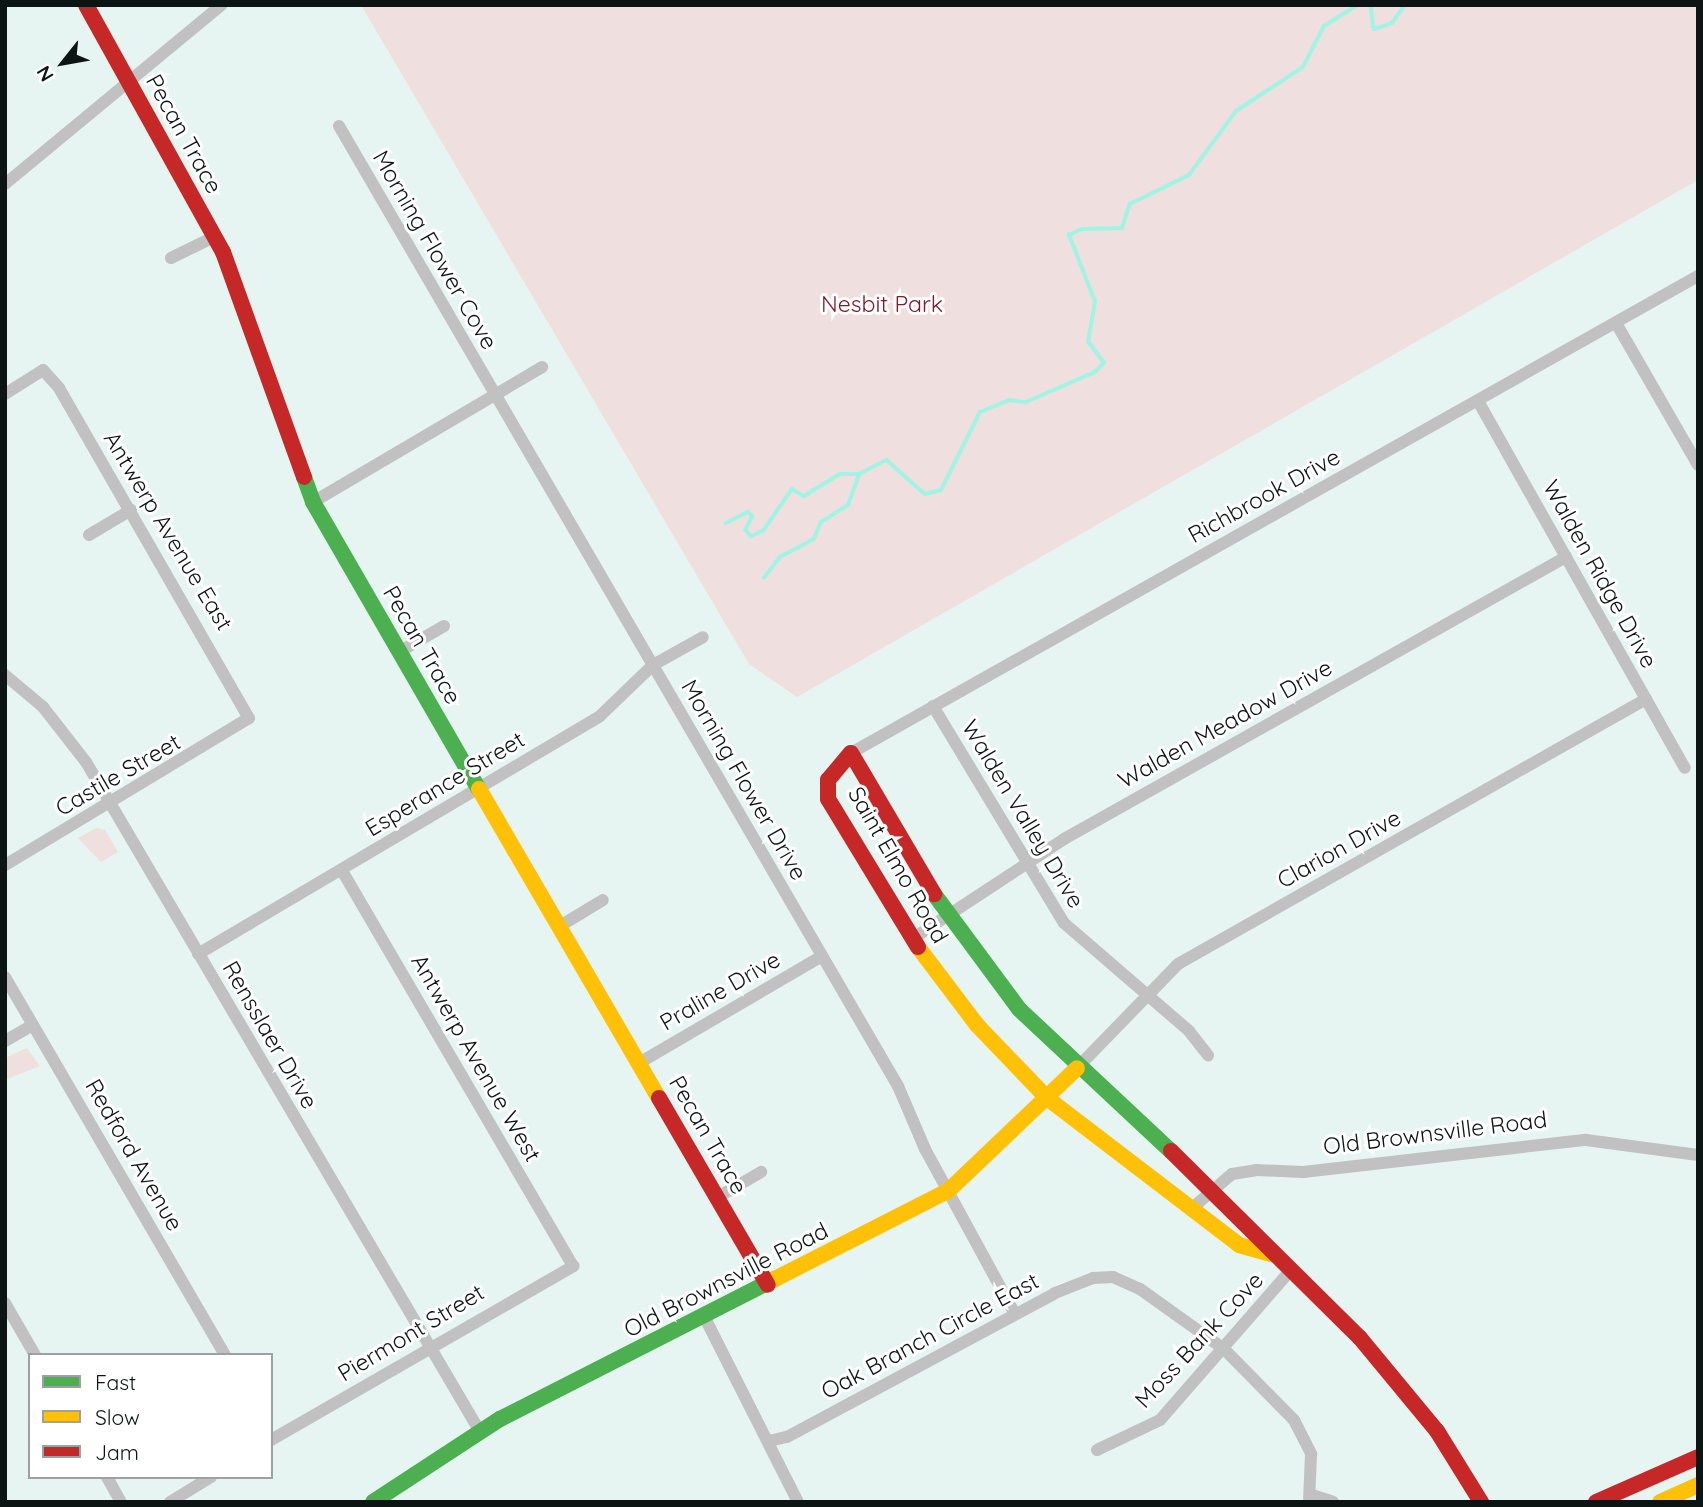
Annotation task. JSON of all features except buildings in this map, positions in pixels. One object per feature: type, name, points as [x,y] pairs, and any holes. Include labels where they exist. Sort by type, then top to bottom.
[{"type":"street","name":"Pecan Trace","points":[[86,5],[216,236],[313,502],[768,1285]]},
{"type":"street","points":[[8,176],[221,5]]},
{"type":"street","name":"Morning Flower Cove","points":[[339,126],[495,396]]},
{"type":"street","points":[[171,258],[216,236]]},
{"type":"street","name":"Richbrook Drive","points":[[851,753],[1698,276]]},
{"type":"street","points":[[1616,323],[1698,466]]},
{"type":"street","points":[[313,502],[542,367]]},
{"type":"street","name":"Antwerp Avenue East","points":[[5,394],[43,370],[131,510],[249,718]]},
{"type":"street","name":"Morning Flower Drive","points":[[495,396],[903,1094],[948,1191],[1015,1314]]},
{"type":"street","name":"Walden Ridge Drive","points":[[1478,401],[1685,768]]},
{"type":"street","points":[[89,535],[131,510]]},
{"type":"street","name":"Walden Meadow Drive","points":[[912,939],[1027,863],[1566,557]]},
{"type":"street","points":[[399,652],[444,626]]},
{"type":"street","name":"Esperance Street","points":[[198,954],[605,713],[653,665],[703,637]]},
{"type":"street","name":"Rensslaer Drive","points":[[5,675],[55,721],[110,803],[479,1430]]},
{"type":"street","name":"Clarion Drive","points":[[1077,1068],[1145,993],[1190,957],[1646,699]]},
{"type":"street","name":"Walden Valley Drive","points":[[933,706],[1064,923],[1145,993],[1208,1055]]},
{"type":"street","name":"Castile Street","points":[[5,864],[249,718]]},
{"type":"street","name":"Saint Elmo Road","points":[[1271,1254],[1239,1245],[1047,1098],[977,1025],[912,939],[828,799],[834,767],[851,753],[947,916],[1019,1009],[1077,1068],[1254,1228],[1271,1254],[1390,1371],[1481,1502]]},
{"type":"street","name":"Antwerp Avenue West","points":[[342,870],[573,1266]]},
{"type":"street","points":[[560,926],[604,900]]},
{"type":"street","name":"Praline Drive","points":[[639,1063],[822,956]]},
{"type":"street","name":"Redford Avenue","points":[[5,977],[224,1353]]},
{"type":"street","points":[[5,1041],[33,1025]]},
{"type":"street","name":"Old Brownsville Road","points":[[373,1502],[479,1430],[705,1318],[948,1191],[1077,1068]]},
{"type":"street","name":"Old Brownsville Road","points":[[1191,1209],[1211,1189],[1232,1174],[1256,1170],[1303,1172],[1586,1140],[1698,1155]]},
{"type":"street","points":[[718,1197],[761,1172]]},
{"type":"street","name":"Piermont Street","points":[[273,1437],[428,1346],[573,1266]]},
{"type":"street","name":"Moss Bank Cove","points":[[1097,1450],[1160,1420],[1290,1271]]},
{"type":"street","name":"Oak Branch Circle East","points":[[769,1441],[787,1437],[1015,1314],[1093,1278],[1113,1278],[1140,1289],[1224,1349]]},
{"type":"street","points":[[5,1303],[34,1353]]},
{"type":"street","points":[[705,1318],[799,1502]]},
{"type":"street","points":[[1224,1349],[1294,1420],[1311,1454],[1311,1499],[1333,1502]]},
{"type":"street","points":[[1596,1502],[1698,1457]]},
{"type":"street","points":[[108,1479],[121,1502]]},
{"type":"street","points":[[170,1502],[208,1479]]},
{"type":"street","points":[[1660,1502],[1698,1485]]},
{"type":"green space","name":"Nesbit Park","points":[[361,5],[1698,5],[1698,180],[797,697],[749,664]]},
{"type":"green space","points":[[96,828],[105,830],[118,852],[101,862],[78,838]]},
{"type":"green space","points":[[27,1048],[40,1066],[5,1080],[5,1058]]},
{"type":"waterway","points":[[764,578],[780,557],[814,539],[821,522],[848,505],[859,474],[887,460],[925,494],[941,490],[980,412],[1009,400],[1026,402],[1095,372],[1104,363],[1088,342],[1095,302],[1069,235],[1082,229],[1122,228],[1130,204],[1189,175],[1236,111],[1303,67],[1324,26],[1358,5]]},
{"type":"waterway","points":[[1371,5],[1374,29],[1392,23],[1405,5]]},
{"type":"waterway","points":[[726,523],[748,512],[753,516],[746,530],[751,536],[763,531],[792,489],[804,496],[840,474],[859,474]]},
{"type":"traffic: fast","points":[[304,477],[313,502],[479,789]]},
{"type":"traffic: fast","points":[[934,894],[1019,1009],[1171,1151]]},
{"type":"traffic: fast","points":[[373,1502],[500,1419],[775,1279]]},
{"type":"traffic: slow","points":[[479,789],[659,1098]]},
{"type":"traffic: slow","points":[[918,947],[977,1025],[1047,1098],[1239,1245],[1271,1254]]},
{"type":"traffic: slow","points":[[775,1279],[948,1191],[1077,1068]]},
{"type":"traffic: slow","points":[[1660,1502],[1698,1485]]},
{"type":"traffic: jam","points":[[86,5],[223,252],[304,477]]},
{"type":"traffic: jam","points":[[918,947],[828,799],[828,780],[851,753],[934,894]]},
{"type":"traffic: jam","points":[[659,1098],[768,1285]]},
{"type":"traffic: jam","points":[[1171,1151],[1360,1338],[1437,1431],[1481,1502]]},
{"type":"traffic: jam","points":[[1596,1502],[1698,1457]]}]
